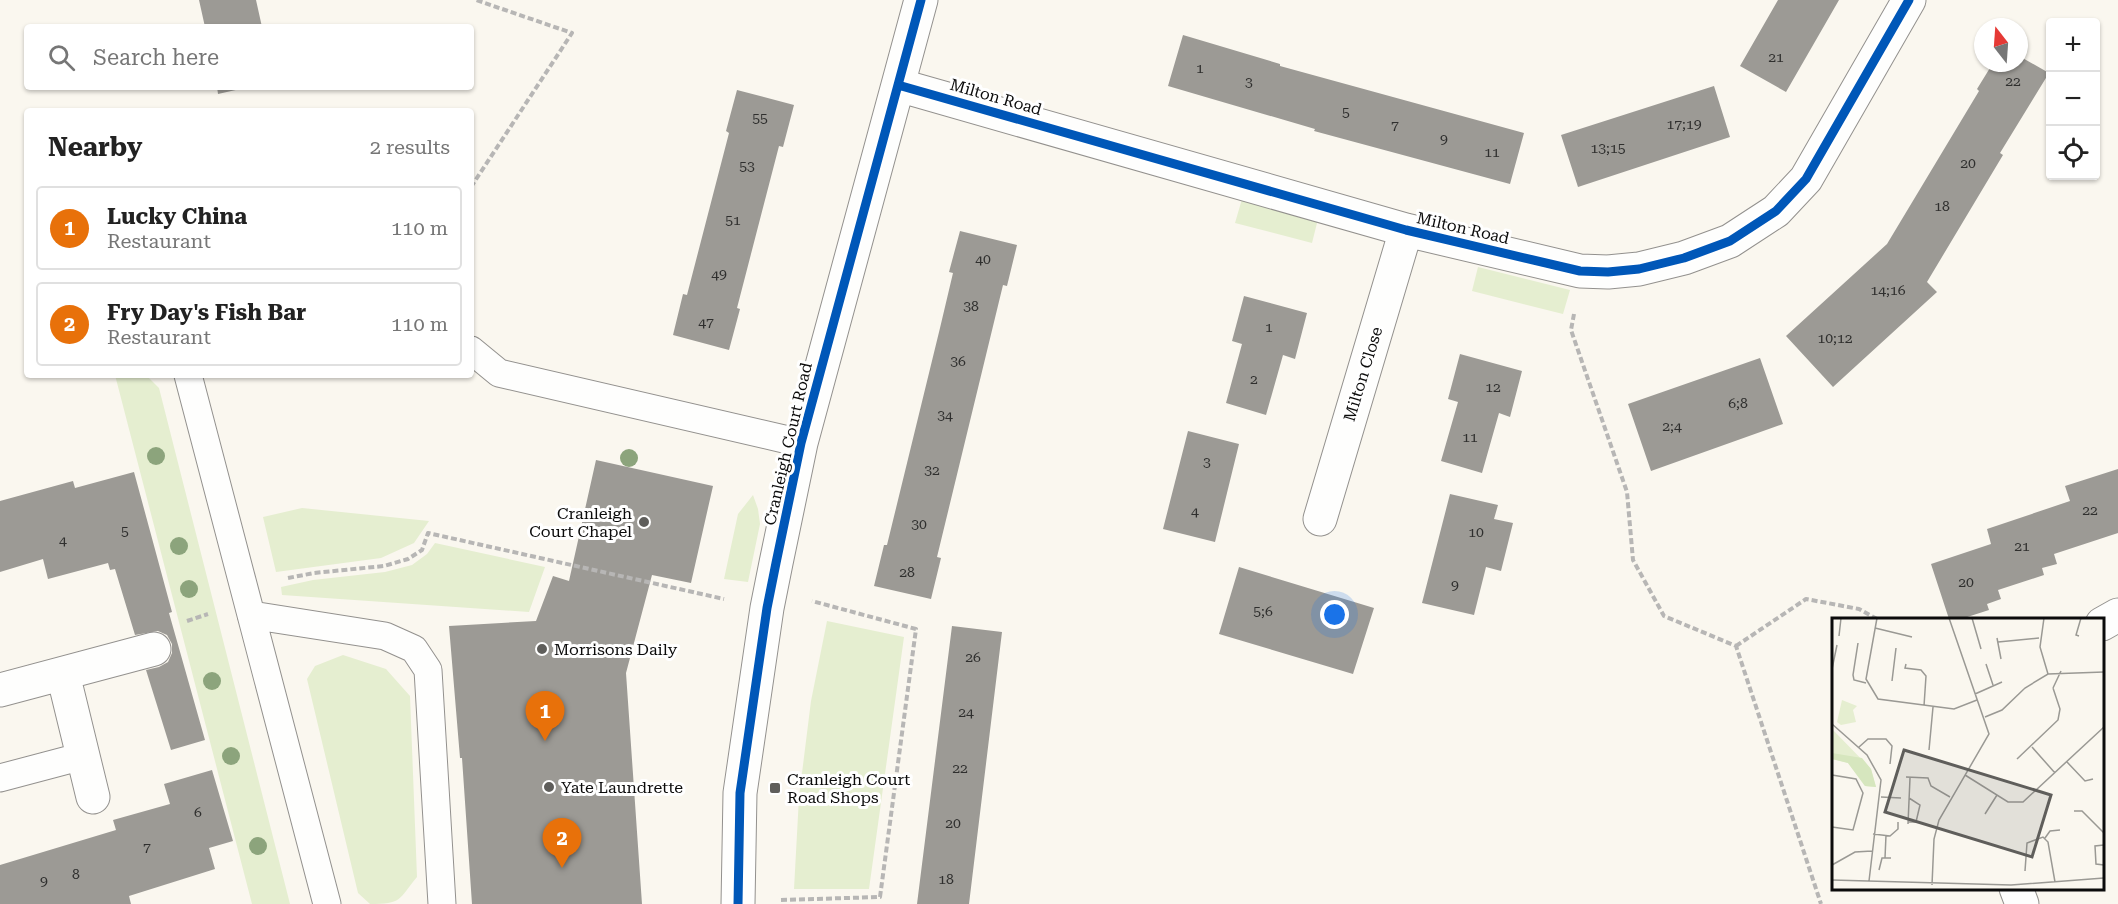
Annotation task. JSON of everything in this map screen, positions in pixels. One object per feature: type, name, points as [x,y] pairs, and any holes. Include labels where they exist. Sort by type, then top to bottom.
[{"type":"street","name":"Cranleigh Court Road","points":[[738,902],[740,793],[769,599],[801,443],[921,0]]},
{"type":"street","name":"Milton Road","points":[[898,85],[1406,230],[1580,272],[1608,272],[1639,269],[1683,258],[1730,241],[1776,212],[1806,179],[1909,0]]},
{"type":"street","name":"Milton Close","points":[[1320,519],[1406,230]]},
{"type":"street","points":[[2103,623],[2118,615]]},
{"type":"street","points":[[0,690],[154,649]]},
{"type":"street","points":[[63,674],[93,797]]},
{"type":"street","points":[[2016,889],[2022,904]]},
{"type":"lane","points":[[474,352],[499,373],[801,443]]},
{"type":"lane","points":[[189,378],[327,904]]},
{"type":"lane","points":[[249,609],[385,636],[414,649],[428,670],[442,904]]},
{"type":"lane","points":[[0,778],[83,756]]},
{"type":"path","points":[[474,182],[572,33],[476,0]]},
{"type":"path","points":[[1580,272],[1571,330],[1627,492],[1633,560],[1664,616],[1736,646],[1821,904]]},
{"type":"path","points":[[154,649],[171,626],[249,609],[276,580],[314,573],[384,566],[408,559],[422,550],[428,533],[916,629],[880,897],[738,902]]},
{"type":"path","points":[[1736,646],[1806,599],[1859,609],[1875,618]]},
{"type":"green space","points":[[1242,199],[1318,219],[1312,243],[1235,223]]},
{"type":"green space","points":[[1478,267],[1570,290],[1563,314],[1472,291]]},
{"type":"green space","points":[[116,378],[149,378],[159,388],[290,904],[252,904]]},
{"type":"green space","points":[[753,495],[760,524],[748,582],[724,579],[738,514]]},
{"type":"green space","points":[[302,508],[429,521],[414,543],[381,558],[276,572],[263,517]]},
{"type":"green space","points":[[435,543],[545,567],[529,612],[282,595],[281,587],[313,580],[385,572],[412,565],[427,554]]},
{"type":"green space","points":[[827,621],[904,637],[869,889],[794,889],[799,797],[811,701]]},
{"type":"green space","points":[[343,655],[386,669],[410,696],[417,877],[402,896],[394,902],[370,904],[358,893],[307,679],[315,666]]},
{"type":"building","points":[[199,0],[256,0],[261,24],[204,24]]},
{"type":"building","points":[[1778,0],[1839,0],[1786,92],[1740,66]]},
{"type":"building","points":[[1183,35],[1280,64],[1280,66],[1524,133],[1510,184],[1314,131],[1315,129],[1168,86]]},
{"type":"building","points":[[2028,61],[2046,71],[2046,78],[2000,153],[2003,155],[1927,282],[1937,292],[1833,387],[1786,336],[1887,244],[1979,91],[1977,89],[1987,72],[2028,72]]},
{"type":"building","points":[[1714,86],[1730,137],[1578,187],[1561,135]]},
{"type":"building","points":[[217,90],[236,90],[218,94]]},
{"type":"building","points":[[737,90],[794,105],[783,147],[779,146],[737,308],[740,309],[729,350],[673,335],[683,294],[687,295],[729,133],[726,131]]},
{"type":"building","points":[[960,231],[1017,245],[1007,286],[1003,285],[937,557],[941,558],[931,599],[874,586],[884,545],[887,545],[940,328],[953,273],[949,272]]},
{"type":"building","points":[[1244,296],[1307,313],[1295,359],[1283,355],[1266,415],[1226,403],[1242,344],[1232,341]]},
{"type":"building","points":[[1460,354],[1522,371],[1510,417],[1499,413],[1482,473],[1441,461],[1458,402],[1448,399]]},
{"type":"building","points":[[1760,358],[1783,424],[1651,471],[1628,404]]},
{"type":"building","points":[[1188,431],[1239,444],[1215,542],[1163,529]]},
{"type":"building","points":[[596,460],[713,486],[691,583],[652,575],[626,673],[642,904],[472,904],[462,758],[460,758],[449,626],[536,621],[553,576],[569,581]]},
{"type":"building","points":[[2118,469],[2118,533],[2054,554],[2057,564],[2042,568],[2044,575],[1998,590],[2001,599],[1987,604],[1989,610],[1964,618],[1949,618],[1931,564],[1991,544],[1987,529],[2070,501],[2065,486]]},
{"type":"building","points":[[134,472],[172,612],[169,613],[205,740],[171,750],[146,670],[168,662],[172,653],[172,644],[167,635],[158,631],[135,635],[115,569],[110,570],[108,563],[48,579],[43,559],[0,572],[0,501],[73,481],[75,488]]},
{"type":"building","points":[[1450,494],[1498,505],[1494,519],[1513,523],[1501,571],[1486,567],[1474,615],[1422,603]]},
{"type":"building","points":[[1239,567],[1374,608],[1353,674],[1219,634]]},
{"type":"building","points":[[952,626],[1002,632],[969,904],[917,904]]},
{"type":"building","points":[[212,770],[233,841],[209,848],[215,869],[129,896],[131,904],[0,904],[0,865],[116,830],[113,820],[170,804],[164,784]]},
{"type":"cycle path","points":[[738,904],[740,793],[767,608],[776,563],[801,443],[921,0]]},
{"type":"cycle path","points":[[898,85],[1406,230],[1580,271],[1608,272],[1639,269],[1684,258],[1730,241],[1776,211],[1806,179],[1909,0]]},
{"type":"place","name":"Cranleigh Court Chapel","points":[[644,522]]},
{"type":"place","name":"Morrisons Daily","points":[[542,649]]},
{"type":"place","name":"Lucky China","points":[[545,741]]},
{"type":"place","name":"Yate Laundrette","points":[[549,787]]},
{"type":"place","name":"Cranleigh Court Road Shops","points":[[775,788]]},
{"type":"place","name":"Fry Day's Fish Bar","points":[[562,868]]}]
